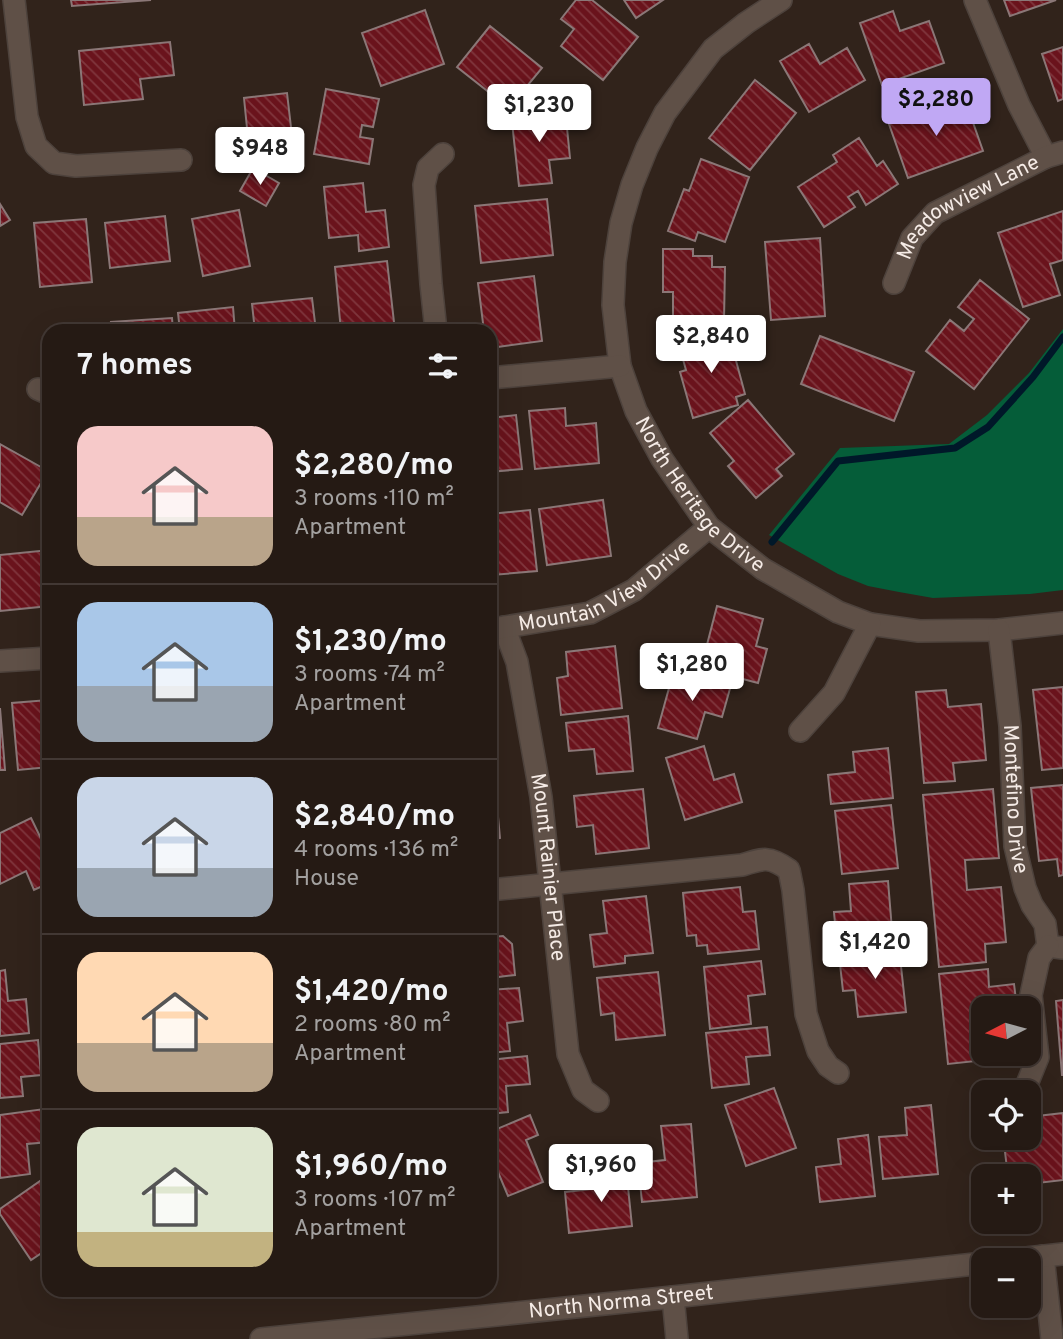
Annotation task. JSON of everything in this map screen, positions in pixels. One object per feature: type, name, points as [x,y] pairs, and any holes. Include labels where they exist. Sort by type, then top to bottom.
[{"type":"street","points":[[15,0],[27,117],[36,146],[54,163],[76,166],[181,160]]},
{"type":"street","name":"North Heritage Drive","points":[[781,0],[713,49],[665,113],[647,148],[628,198],[615,262],[613,305],[620,366],[636,411],[662,459],[709,527],[763,569],[838,612],[870,624],[919,631],[999,630],[1063,623]]},
{"type":"street","points":[[975,0],[1019,105],[1054,154]]},
{"type":"street","points":[[435,324],[424,185],[428,168],[443,154]]},
{"type":"street","name":"Meadowview Lane","points":[[894,283],[912,238],[935,213],[1054,154]]},
{"type":"street","points":[[497,377],[620,366]]},
{"type":"street","name":"Mountain View Drive","points":[[497,628],[590,613],[634,590],[709,527]]},
{"type":"street","points":[[800,731],[834,693],[870,624]]},
{"type":"street","name":"Mount Rainier Place","points":[[497,628],[517,662],[541,797],[568,1054],[583,1090],[598,1101]]},
{"type":"street","name":"Montefino Drive","points":[[999,630],[1010,726],[1016,846],[1025,888],[1056,947]]},
{"type":"street","points":[[0,661],[42,658]]},
{"type":"street","points":[[497,889],[742,865],[760,859],[778,862],[789,870],[793,890],[806,1014],[818,1051],[828,1066],[838,1073]]},
{"type":"street","points":[[1029,1080],[1038,1057],[1031,995],[1039,958],[1056,947]]},
{"type":"street","points":[[1052,1339],[1053,1255]]},
{"type":"street","name":"North Norma Street","points":[[261,1339],[303,1337],[971,1263]]},
{"type":"street","points":[[673,1297],[677,1339]]},
{"type":"green space","points":[[1063,329],[1063,590],[933,598],[899,592],[868,586],[838,574],[769,535],[840,448],[949,444],[987,415],[1029,373]]},
{"type":"building","points":[[71,0],[151,0],[72,6]]},
{"type":"building","points":[[576,0],[592,0],[638,37],[603,80],[561,46],[574,29],[561,19]]},
{"type":"building","points":[[624,0],[663,0],[636,18]]},
{"type":"building","points":[[1004,0],[1056,0],[1010,16]]},
{"type":"building","points":[[425,10],[444,64],[381,86],[362,33]]},
{"type":"building","points":[[893,11],[900,31],[929,21],[944,63],[882,85],[860,23]]},
{"type":"building","points":[[490,26],[542,68],[509,108],[457,67]]},
{"type":"building","points":[[170,42],[174,75],[140,79],[143,99],[84,105],[79,51]]},
{"type":"building","points":[[809,44],[820,64],[847,48],[865,80],[809,112],[780,61]]},
{"type":"building","points":[[1063,47],[1063,99],[1058,101],[1042,54]]},
{"type":"building","points":[[755,80],[796,113],[750,170],[709,138]]},
{"type":"building","points":[[326,89],[379,99],[373,127],[362,125],[360,137],[373,139],[369,164],[314,154]]},
{"type":"building","points":[[287,93],[294,153],[250,158],[244,98]]},
{"type":"building","points":[[964,97],[983,151],[908,178],[889,124]]},
{"type":"building","points":[[565,108],[570,158],[549,160],[552,183],[519,186],[511,113]]},
{"type":"building","points":[[859,138],[877,166],[883,161],[898,184],[866,205],[858,191],[848,197],[855,207],[824,227],[798,187],[837,162],[833,155]]},
{"type":"building","points":[[701,159],[749,177],[725,242],[698,232],[695,241],[668,231],[684,189],[689,191]]},
{"type":"building","points":[[253,168],[279,183],[266,206],[240,191]]},
{"type":"building","points":[[363,183],[366,212],[385,210],[389,247],[359,251],[358,235],[329,238],[324,187]]},
{"type":"building","points":[[547,199],[553,255],[481,263],[475,206]]},
{"type":"building","points":[[0,204],[10,220],[0,226]]},
{"type":"building","points":[[239,210],[250,266],[203,276],[192,219]]},
{"type":"building","points":[[1063,211],[1063,260],[1050,264],[1060,295],[1023,307],[998,233]]},
{"type":"building","points":[[165,216],[170,261],[110,268],[105,223]]},
{"type":"building","points":[[86,219],[92,282],[40,287],[34,223]]},
{"type":"building","points":[[820,238],[825,316],[771,320],[765,242]]},
{"type":"building","points":[[663,249],[693,249],[693,256],[712,256],[712,267],[725,267],[724,320],[673,319],[673,292],[663,292]]},
{"type":"building","points":[[387,261],[394,324],[340,324],[335,267]]},
{"type":"building","points":[[534,276],[542,341],[497,347],[497,324],[483,324],[478,283]]},
{"type":"building","points":[[980,280],[1029,319],[974,389],[926,351],[950,320],[964,331],[974,319],[958,307]]},
{"type":"building","points":[[312,298],[315,324],[254,324],[252,304]]},
{"type":"building","points":[[233,307],[234,324],[179,324],[178,313]]},
{"type":"building","points":[[172,318],[172,324],[111,324]]},
{"type":"building","points":[[728,331],[745,394],[736,397],[738,405],[693,418],[680,372],[686,370],[679,345]]},
{"type":"building","points":[[820,336],[914,372],[894,421],[801,384]]},
{"type":"building","points":[[748,400],[794,454],[776,469],[782,476],[756,498],[728,466],[734,461],[710,433]]},
{"type":"building","points":[[565,408],[566,426],[596,423],[599,463],[535,469],[529,411]]},
{"type":"building","points":[[516,415],[522,469],[497,471],[497,417]]},
{"type":"building","points":[[0,444],[42,468],[42,481],[22,515],[0,502]]},
{"type":"building","points":[[603,500],[611,556],[547,565],[539,509]]},
{"type":"building","points":[[530,510],[537,571],[497,575],[497,513]]},
{"type":"building","points":[[42,551],[42,607],[0,611],[0,555]]},
{"type":"building","points":[[717,606],[763,619],[756,646],[767,649],[758,683],[701,668]]},
{"type":"building","points":[[615,646],[622,708],[561,715],[557,678],[568,676],[566,652]]},
{"type":"building","points":[[674,670],[731,685],[722,717],[705,712],[697,739],[658,728]]},
{"type":"building","points":[[1063,687],[1063,768],[1042,770],[1033,690]]},
{"type":"building","points":[[946,690],[948,707],[981,704],[986,760],[953,763],[955,781],[924,783],[916,692]]},
{"type":"building","points":[[42,700],[42,768],[18,770],[12,703]]},
{"type":"building","points":[[0,708],[5,770],[0,770]]},
{"type":"building","points":[[628,716],[633,771],[597,774],[594,749],[569,751],[566,723]]},
{"type":"building","points":[[704,746],[714,780],[734,774],[742,802],[685,820],[666,758]]},
{"type":"building","points":[[888,748],[893,798],[831,804],[828,775],[855,772],[853,752]]},
{"type":"building","points":[[1063,785],[1063,875],[1059,876],[1057,859],[1039,861],[1031,788]]},
{"type":"building","points":[[643,789],[649,848],[596,854],[593,825],[577,827],[574,796]]},
{"type":"building","points":[[993,789],[999,858],[965,860],[967,890],[1001,887],[1006,942],[985,944],[986,962],[939,967],[923,795]]},
{"type":"building","points":[[891,805],[898,868],[842,874],[835,811]]},
{"type":"building","points":[[497,806],[500,838],[497,839]]},
{"type":"building","points":[[31,818],[42,841],[42,886],[34,890],[26,871],[0,884],[0,833]]},
{"type":"building","points":[[888,881],[892,930],[866,932],[868,943],[837,946],[834,912],[851,911],[849,884]]},
{"type":"building","points":[[740,887],[743,912],[755,911],[759,949],[708,954],[707,945],[697,946],[696,935],[687,936],[683,893]]},
{"type":"building","points":[[646,896],[653,953],[625,956],[625,963],[594,967],[590,935],[607,933],[603,901]]},
{"type":"building","points":[[503,936],[512,944],[515,975],[497,977],[497,937]]},
{"type":"building","points":[[899,948],[906,1012],[858,1017],[855,990],[843,991],[839,955]]},
{"type":"building","points":[[761,961],[765,994],[748,996],[751,1024],[710,1029],[704,967]]},
{"type":"building","points":[[988,969],[989,987],[1014,984],[1016,996],[971,996],[971,1062],[948,1064],[939,974]]},
{"type":"building","points":[[5,970],[8,1001],[26,999],[29,1033],[0,1036],[0,971]]},
{"type":"building","points":[[658,972],[665,1035],[616,1040],[614,1013],[601,1015],[597,978]]},
{"type":"building","points":[[519,988],[523,1021],[507,1023],[510,1051],[497,1052],[497,990]]},
{"type":"building","points":[[1063,1000],[1063,1075],[1062,1075],[1056,1001]]},
{"type":"building","points":[[767,1027],[770,1055],[746,1057],[749,1084],[712,1088],[706,1033]]},
{"type":"building","points":[[38,1040],[41,1075],[21,1077],[23,1096],[0,1098],[0,1044]]},
{"type":"building","points":[[527,1056],[530,1084],[506,1086],[508,1112],[497,1113],[497,1059]]},
{"type":"building","points":[[774,1088],[796,1148],[746,1166],[725,1105]]},
{"type":"building","points":[[931,1105],[938,1174],[883,1179],[879,1137],[907,1135],[905,1108]]},
{"type":"building","points":[[42,1109],[42,1143],[27,1144],[30,1174],[0,1178],[0,1115]]},
{"type":"building","points":[[1063,1113],[1063,1180],[1041,1183],[1041,1164],[1006,1164],[1005,1150],[1041,1150],[1041,1116]]},
{"type":"building","points":[[530,1115],[538,1135],[526,1140],[543,1182],[508,1196],[497,1170],[497,1129]]},
{"type":"building","points":[[691,1124],[697,1197],[642,1202],[638,1163],[665,1160],[661,1126]]},
{"type":"building","points":[[868,1135],[875,1196],[820,1202],[816,1167],[841,1164],[838,1139]]},
{"type":"building","points":[[626,1168],[632,1226],[569,1233],[565,1192],[600,1188],[598,1171]]},
{"type":"building","points":[[42,1180],[42,1253],[31,1260],[0,1214],[0,1209]]},
{"type":"waterway","points":[[772,542],[838,461],[955,448],[988,427],[1033,377],[1063,337]]}]
